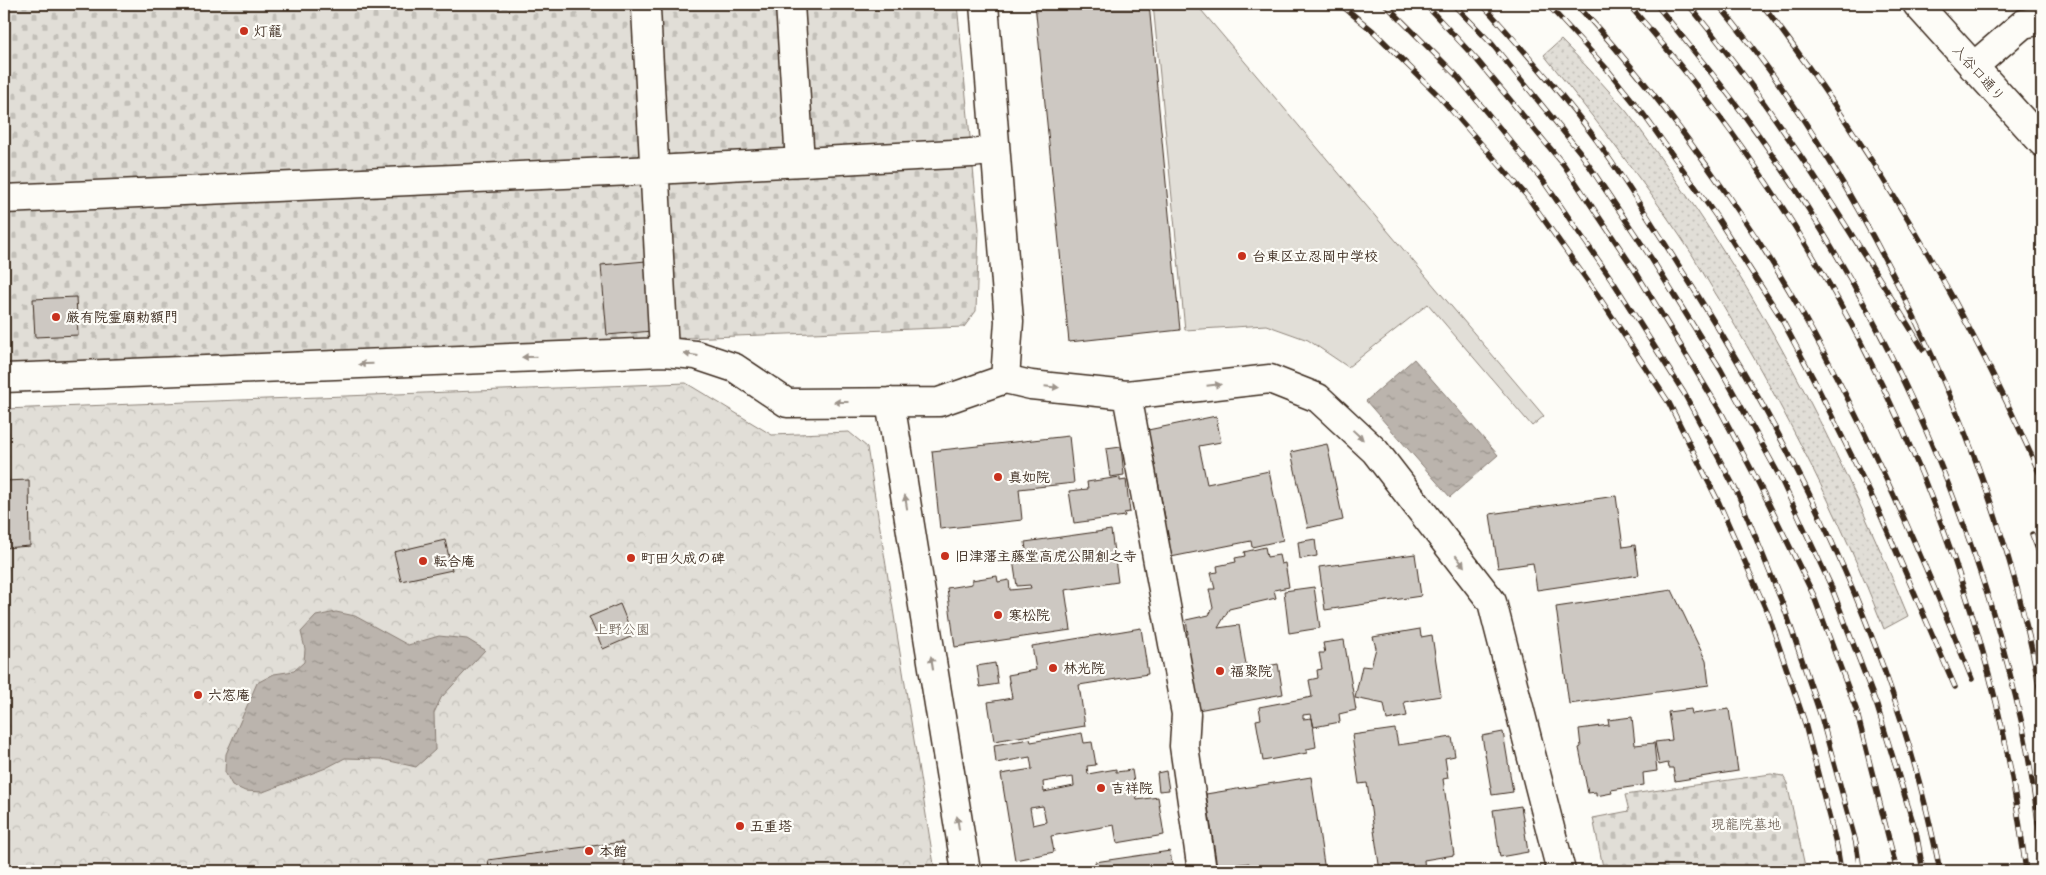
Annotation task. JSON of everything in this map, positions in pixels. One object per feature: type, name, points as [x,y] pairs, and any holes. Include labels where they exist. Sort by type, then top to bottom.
[{"type":"street","points":[[790,4],[800,162]]},
{"type":"street","points":[[984,4],[1009,321],[1005,379]]},
{"type":"street","name":"入谷口通り","points":[[1917,4],[2042,142]]},
{"type":"street","points":[[646,9],[664,352]]},
{"type":"street","points":[[1973,67],[2023,24],[2042,20]]},
{"type":"street","points":[[4,199],[655,170],[996,150]]},
{"type":"street","points":[[4,378],[664,352],[696,355],[735,368],[787,403],[939,402],[1005,379],[1030,385],[1127,395],[1270,379],[1318,398],[1375,451],[1492,602],[1561,871]]},
{"type":"street","points":[[1127,395],[1186,714],[1184,746],[1202,871]]},
{"type":"street","points":[[890,402],[966,871]]},
{"type":"green space","points":[[4,4],[957,4],[979,229],[976,311],[964,327],[4,365]]},
{"type":"green space","points":[[1153,4],[1196,4],[1544,416],[1532,426],[1428,304],[1348,367],[1308,340],[1266,325],[1185,330]]},
{"type":"green space","points":[[1561,40],[1603,84],[1634,121],[1713,234],[1745,286],[1776,339],[1833,448],[1908,616],[1884,629],[1849,546],[1811,465],[1769,385],[1724,307],[1686,245],[1648,190],[1544,55]]},
{"type":"green space","name":"上野公園","points":[[686,383],[772,435],[849,432],[867,447],[935,871],[4,871],[4,409]]},
{"type":"green space","name":"現龍院墓地","points":[[1771,774],[1783,776],[1787,783],[1806,871],[1587,871],[1603,867],[1593,818],[1629,811],[1625,795]]},
{"type":"water","points":[[1414,359],[1498,455],[1450,497],[1366,401]]},
{"type":"water","points":[[336,612],[355,616],[408,645],[439,636],[467,639],[485,650],[441,698],[434,713],[435,750],[416,767],[381,759],[345,758],[326,768],[263,792],[245,791],[232,785],[225,772],[226,754],[257,683],[274,674],[294,671],[304,662],[305,649],[301,632],[316,616]]},
{"type":"building","points":[[1035,4],[1149,4],[1180,330],[1069,342]]},
{"type":"building","points":[[646,261],[652,331],[607,335],[601,265]]},
{"type":"building","name":"厳有院霊廟勅額門","points":[[76,297],[78,335],[35,337],[33,299]]},
{"type":"building","points":[[1216,416],[1221,442],[1199,446],[1207,484],[1269,471],[1283,540],[1252,547],[1251,541],[1166,558],[1159,524],[1166,522],[1148,430]]},
{"type":"building","points":[[1069,436],[1074,483],[1019,489],[1022,520],[940,529],[932,451]]},
{"type":"building","points":[[1327,444],[1343,520],[1308,528],[1291,452]]},
{"type":"building","points":[[1121,447],[1124,475],[1110,477],[1106,449]]},
{"type":"building","points":[[1120,477],[1120,481],[1126,480],[1130,512],[1124,513],[1125,516],[1074,523],[1069,491],[1088,489],[1087,482]]},
{"type":"building","points":[[29,480],[30,546],[4,548],[4,481]]},
{"type":"building","points":[[1616,496],[1623,547],[1635,545],[1639,575],[1537,590],[1533,563],[1498,568],[1490,514]]},
{"type":"building","points":[[1111,530],[1118,582],[1065,590],[1071,630],[955,647],[947,588],[972,584],[972,580],[997,576],[998,582],[1009,580],[1010,590],[1031,588],[1030,585],[1017,586],[1013,560],[1027,558],[1025,542]]},
{"type":"building","points":[[1315,539],[1317,556],[1300,559],[1298,542]]},
{"type":"building","name":"転合庵","points":[[445,540],[452,570],[401,581],[394,552]]},
{"type":"building","points":[[1265,547],[1267,557],[1279,555],[1281,564],[1285,563],[1289,587],[1274,590],[1276,598],[1229,609],[1218,628],[1239,625],[1247,670],[1278,664],[1283,694],[1198,710],[1185,635],[1188,634],[1186,620],[1209,615],[1213,608],[1209,589],[1215,589],[1211,573],[1218,572],[1217,566],[1236,562],[1235,558],[1245,556],[1244,552]]},
{"type":"building","points":[[1415,554],[1421,596],[1325,610],[1319,567]]},
{"type":"building","points":[[1314,587],[1320,628],[1289,633],[1284,591]]},
{"type":"building","points":[[1672,590],[1706,661],[1709,685],[1569,704],[1556,607]]},
{"type":"building","points":[[620,604],[633,636],[603,649],[589,617]]},
{"type":"building","points":[[1141,628],[1148,674],[1079,685],[1085,726],[994,741],[988,702],[1012,698],[1008,675],[1036,670],[1032,646]]},
{"type":"building","points":[[1420,629],[1421,637],[1432,635],[1441,696],[1404,702],[1407,716],[1387,720],[1384,704],[1355,698],[1362,666],[1371,667],[1376,648],[1373,637]]},
{"type":"building","points":[[1344,640],[1356,710],[1339,714],[1340,722],[1314,727],[1312,719],[1316,747],[1307,749],[1307,753],[1263,761],[1256,720],[1261,719],[1259,707],[1312,697],[1309,680],[1318,678],[1317,670],[1322,669],[1319,653],[1325,653],[1323,643]],"holes":[[[1311,714],[1312,718],[1303,719],[1303,715]]]},
{"type":"building","points":[[995,663],[998,684],[980,687],[977,666]]},
{"type":"building","points":[[1691,709],[1692,714],[1729,709],[1738,771],[1675,781],[1673,768],[1669,768],[1668,763],[1659,765],[1655,742],[1672,740],[1668,712]]},
{"type":"building","points":[[1632,717],[1635,745],[1654,743],[1657,771],[1643,773],[1644,785],[1611,790],[1612,793],[1596,796],[1596,792],[1588,793],[1579,748],[1581,747],[1579,729],[1609,725],[1608,720]]},
{"type":"building","points":[[1395,729],[1398,745],[1452,737],[1455,756],[1445,758],[1448,778],[1443,779],[1454,855],[1424,860],[1425,871],[1380,871],[1367,783],[1359,784],[1352,735]]},
{"type":"building","points":[[1503,732],[1513,792],[1492,795],[1482,736]]},
{"type":"building","points":[[1082,733],[1084,743],[1092,742],[1096,765],[1087,766],[1088,774],[1116,769],[1116,772],[1132,770],[1137,800],[1158,797],[1164,835],[1117,843],[1114,825],[1051,836],[1054,852],[1015,860],[1001,774],[1032,769],[1030,757],[996,763],[994,745],[1030,739],[1031,742]],"holes":[[[1073,777],[1074,786],[1044,792],[1043,782]],[[1043,806],[1046,822],[1033,825],[1030,808]]]},
{"type":"building","points":[[1166,771],[1169,790],[1159,791],[1157,773]]},
{"type":"building","points":[[1311,777],[1325,871],[1251,871],[1249,863],[1217,867],[1206,794]]},
{"type":"building","points":[[1521,806],[1528,852],[1500,857],[1493,810]]},
{"type":"building","name":"本館","points":[[622,842],[626,871],[490,871],[488,860]]},
{"type":"building","points":[[1170,851],[1173,871],[1096,871],[1095,862]]},
{"type":"railway","points":[[1340,4],[1373,31],[1438,95],[1527,196],[1597,294],[1669,403],[1719,503],[1768,614],[1804,720],[1837,847],[1841,871]]},
{"type":"railway","points":[[1385,4],[1456,75],[1544,182],[1614,283],[1684,393],[1738,494],[1784,607],[1821,716],[1856,843],[1860,871]]},
{"type":"railway","points":[[1425,4],[1477,60],[1564,165],[1634,269],[1721,412],[1813,594],[1856,709],[1897,871]]},
{"type":"railway","points":[[1453,4],[1492,44],[1580,152],[1651,258],[1721,370],[1779,475],[1831,586],[1877,706],[1916,832],[1923,871]]},
{"type":"railway","points":[[1482,4],[1556,88],[1610,159],[1695,291],[1775,428],[1845,570],[1874,643],[1900,718],[1922,793],[1940,871]]},
{"type":"railway","points":[[1547,4],[1607,69],[1644,115],[1716,216],[1780,316],[1877,507],[1955,687]]},
{"type":"railway","points":[[1576,4],[1636,72],[1691,144],[1756,237],[1793,297],[1849,402],[1893,493],[1972,679]]},
{"type":"railway","points":[[1628,4],[1694,83],[1755,166],[1811,254],[1862,344],[1906,437],[1945,534],[1977,632],[2007,749],[2026,871]]},
{"type":"railway","points":[[1656,4],[1744,115],[1792,184],[1837,255],[1915,405],[1948,483],[1977,562],[2001,642],[2025,739],[2042,850]]},
{"type":"railway","points":[[1688,4],[1752,86],[1782,129],[1840,216],[1923,349]]},
{"type":"railway","points":[[1718,4],[1771,73],[1820,145],[1864,220],[1927,345],[1969,444],[2005,545],[2032,649],[2042,702]]},
{"type":"railway","points":[[1762,4],[1842,115],[1916,233],[1983,355],[2042,479]]},
{"type":"railway","points":[[2032,534],[2042,560]]},
{"type":"place","name":"灯籠","points":[[244,31]]},
{"type":"place","name":"台東区立忍岡中学校","points":[[1242,256]]},
{"type":"place","name":"厳有院霊廟勅額門","points":[[56,317]]},
{"type":"place","name":"真如院","points":[[998,477]]},
{"type":"place","name":"旧津藩主藤堂高虎公開創之寺","points":[[945,556]]},
{"type":"place","name":"町田久成の碑","points":[[631,558]]},
{"type":"place","name":"転合庵","points":[[423,561]]},
{"type":"place","name":"寒松院","points":[[998,615]]},
{"type":"place","name":"林光院","points":[[1053,668]]},
{"type":"place","name":"福聚院","points":[[1220,671]]},
{"type":"place","name":"六窓庵","points":[[198,695]]},
{"type":"place","name":"吉祥院","points":[[1101,788]]},
{"type":"place","name":"五重塔","points":[[740,826]]},
{"type":"place","name":"本館","points":[[589,851]]}]
